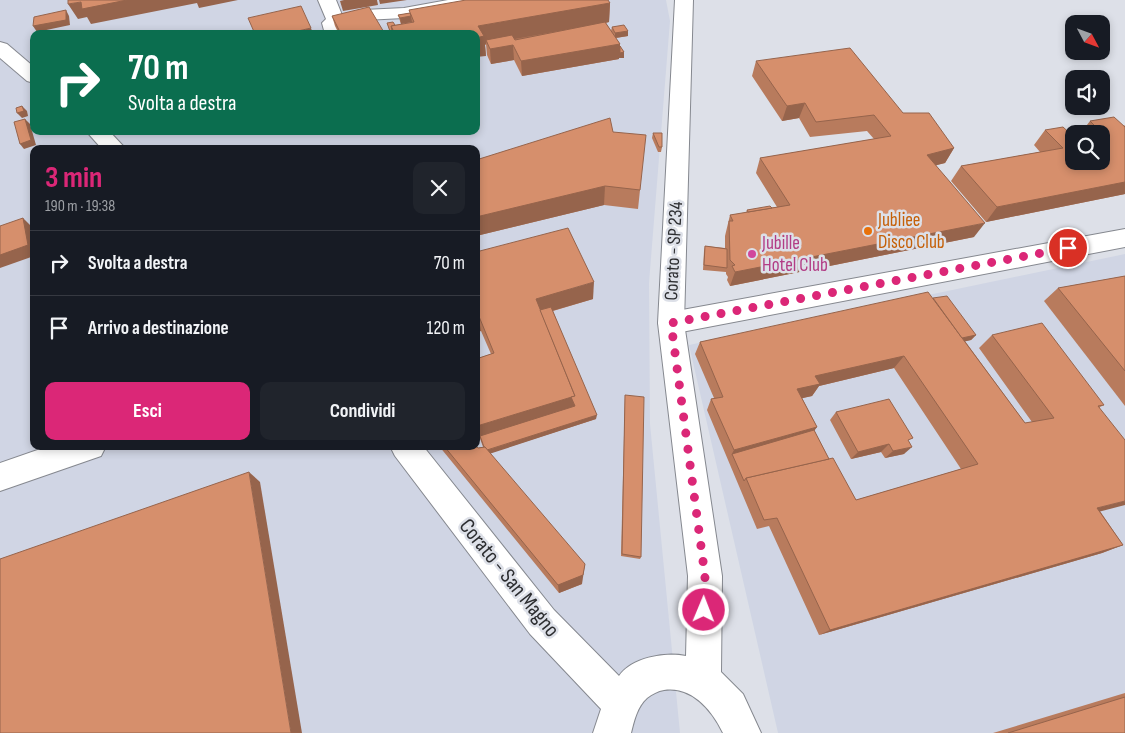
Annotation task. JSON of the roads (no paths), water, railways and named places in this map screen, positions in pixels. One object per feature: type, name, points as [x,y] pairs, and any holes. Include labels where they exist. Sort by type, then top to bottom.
[{"type":"main road","points":[[327,0],[335,28],[364,15],[404,13],[480,0]]},
{"type":"main road","name":"Corato - SP 234","points":[[684,0],[671,323],[705,576],[703,680]]},
{"type":"main road","points":[[0,48],[30,74]]},
{"type":"main road","points":[[100,135],[111,145]]},
{"type":"main road","points":[[671,323],[1125,238]]},
{"type":"main road","points":[[0,478],[80,450]]},
{"type":"main road","name":"Corato - San Magno","points":[[409,450],[616,718]]},
{"type":"main road","points":[[616,718],[630,690],[642,679],[657,673],[672,671],[688,673],[717,689],[738,718],[742,733]]},
{"type":"place","name":"Jubliee Disco Club","points":[[868,231]]},
{"type":"place","name":"Jubille Hotel Club","points":[[752,254]]}]
